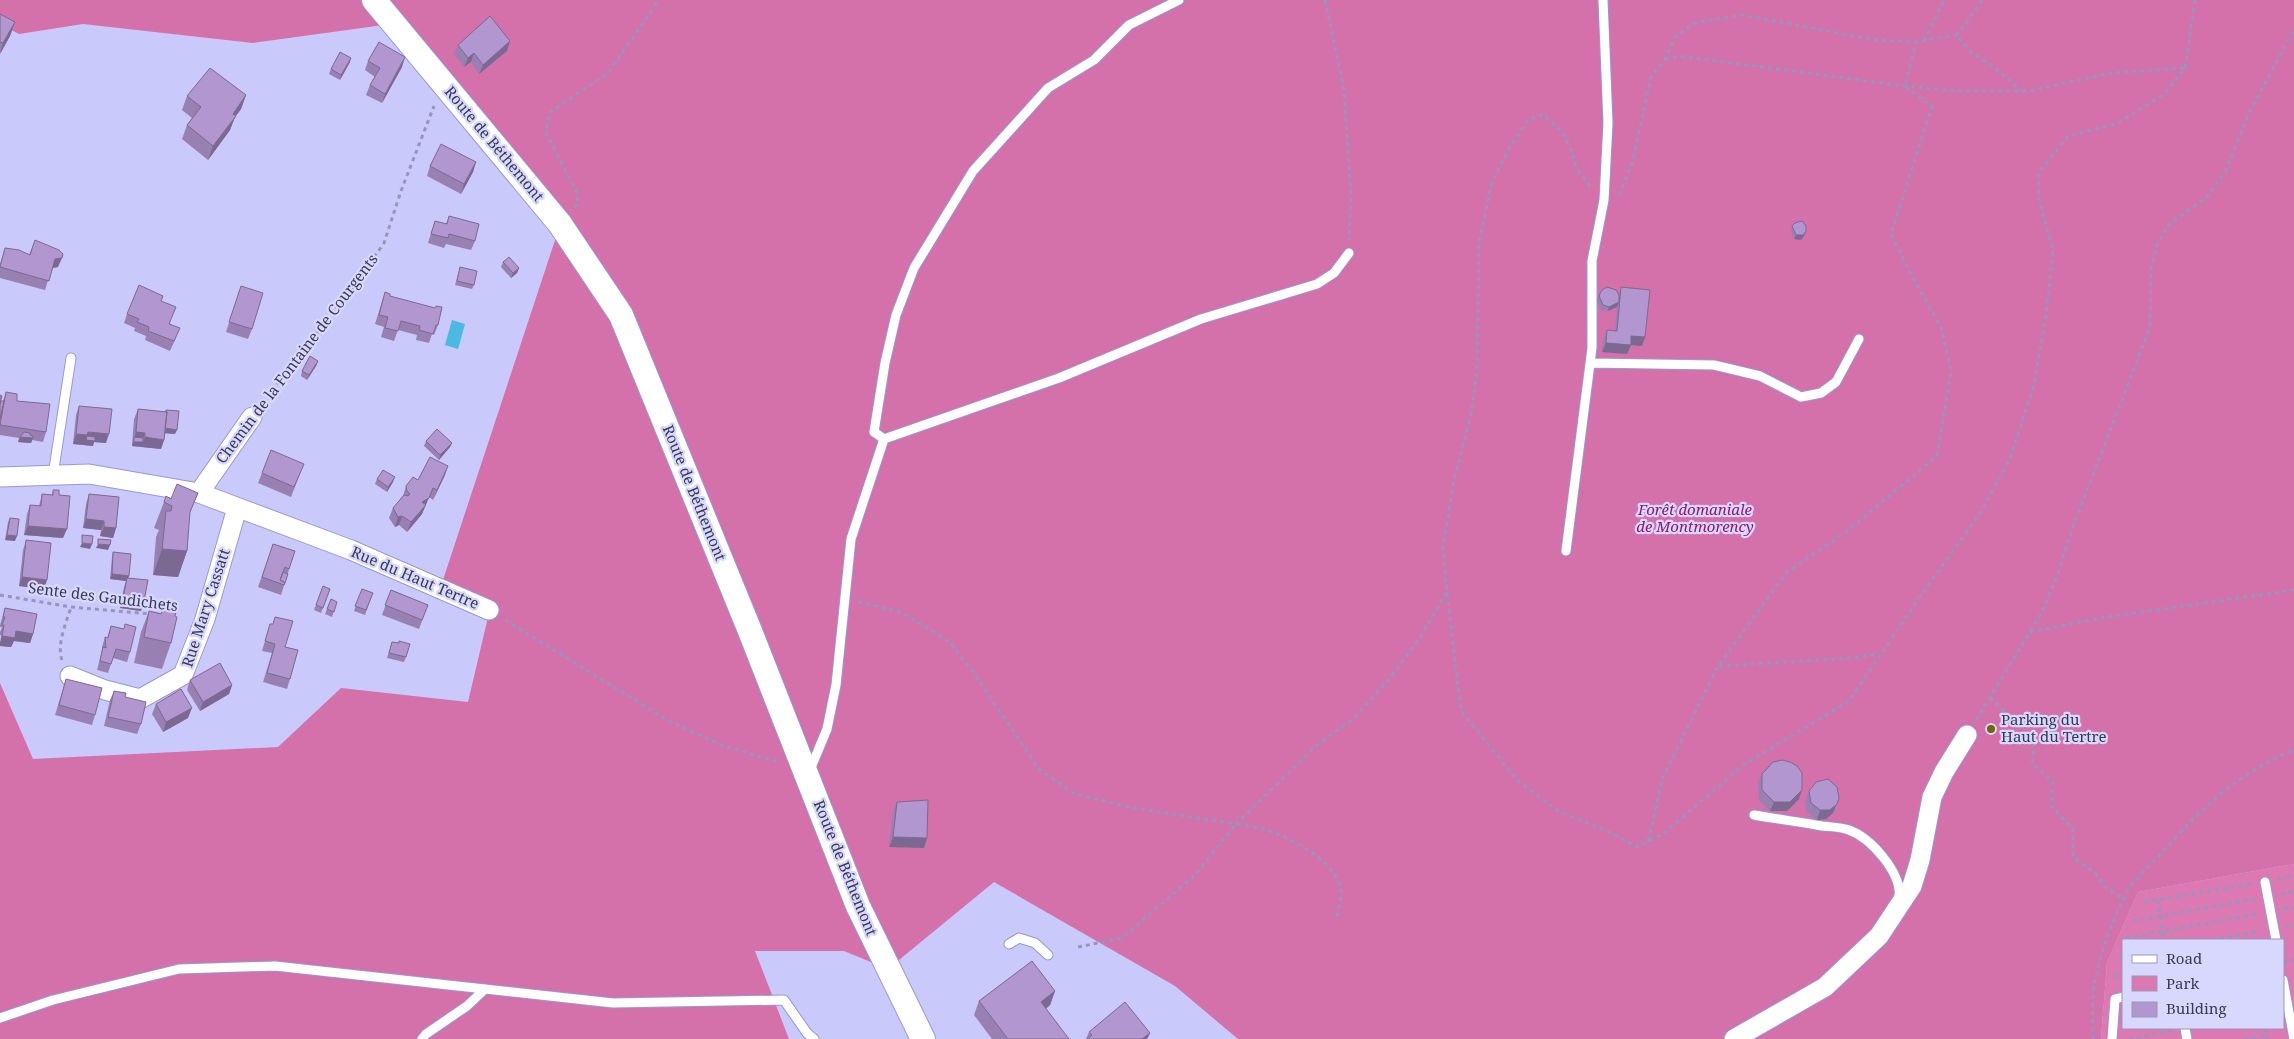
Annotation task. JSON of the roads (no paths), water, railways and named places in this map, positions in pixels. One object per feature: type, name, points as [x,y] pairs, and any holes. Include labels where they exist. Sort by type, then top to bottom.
[{"type":"street","name":"Route de Béthemont","points":[[374,0],[560,224],[621,315],[747,622],[858,906],[923,1039]]},
{"type":"street","name":"Chemin de la Fontaine de Courgents","points":[[199,493],[252,417]]},
{"type":"street","name":"Rue du Haut Tertre","points":[[0,477],[90,474],[199,493],[351,550],[489,610]]},
{"type":"street","name":"Rue Mary Cassatt","points":[[70,676],[105,690],[140,699],[183,675],[205,619],[237,508]]},
{"type":"street","points":[[1734,1039],[1826,987],[1880,936],[1912,886],[1920,860],[1932,797],[1944,772],[1967,735]]},
{"type":"lane","points":[[884,439],[874,432],[885,363],[896,315],[914,268],[973,171],[1048,88],[1094,60],[1129,25],[1179,0]]},
{"type":"lane","points":[[1566,551],[1591,363],[1592,261],[1604,200],[1608,123],[1603,0]]},
{"type":"lane","points":[[884,439],[1059,378],[1200,319],[1317,284],[1334,273],[1349,254]]},
{"type":"lane","points":[[1591,363],[1714,365],[1760,376],[1801,397],[1821,393],[1836,382],[1859,339]]},
{"type":"lane","points":[[52,475],[71,358]]},
{"type":"lane","points":[[805,771],[829,720],[836,685],[851,539],[884,439]]},
{"type":"lane","points":[[1754,815],[1849,830],[1864,839],[1885,859],[1895,874],[1900,888],[1898,910]]},
{"type":"lane","points":[[2265,882],[2276,939]]},
{"type":"lane","points":[[1009,944],[1019,938],[1027,940],[1048,955]]},
{"type":"lane","points":[[0,1018],[54,1000],[179,969],[275,966],[613,1003],[784,1000],[807,1033],[814,1039]]},
{"type":"lane","points":[[2284,985],[2294,1039]]},
{"type":"lane","points":[[422,1039],[426,1034],[467,1006],[485,989]]},
{"type":"lane","points":[[2112,1039],[2115,999],[2122,997]]},
{"type":"water","points":[[452,320],[465,324],[458,349],[445,345]]},
{"type":"place","name":"Parking du Haut du Tertre","points":[[1991,729]]},
{"type":"park label","name":"Forêt domaniale de Montmorency","points":[[1695,518]]}]
